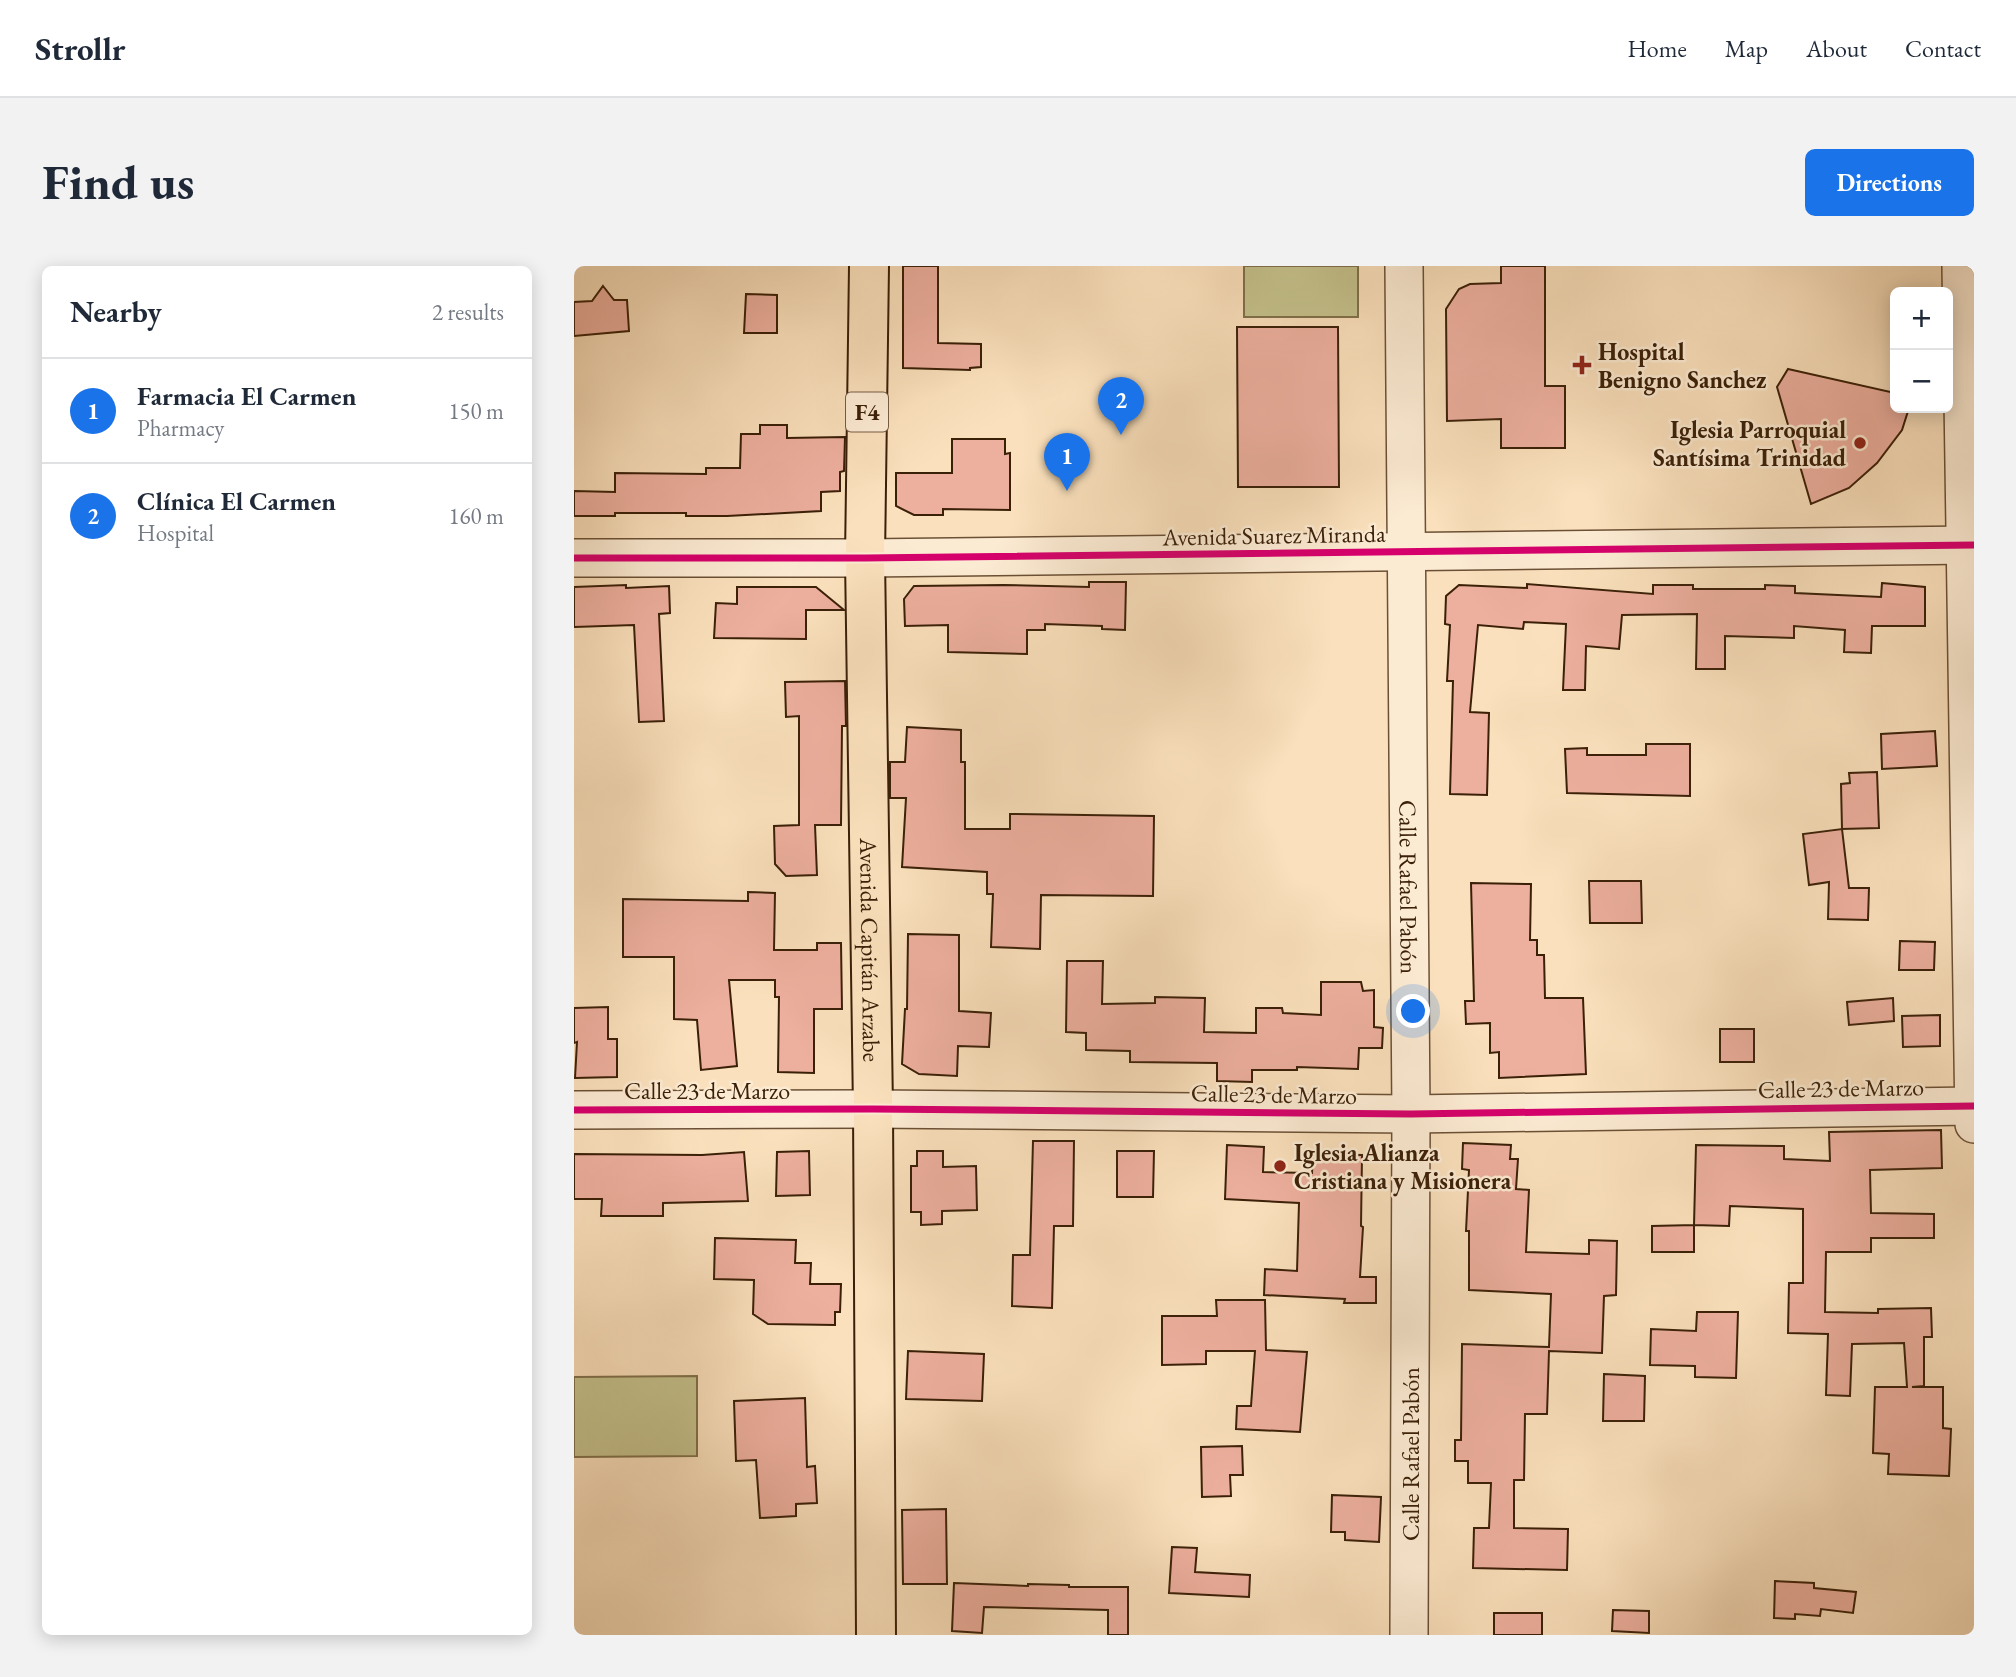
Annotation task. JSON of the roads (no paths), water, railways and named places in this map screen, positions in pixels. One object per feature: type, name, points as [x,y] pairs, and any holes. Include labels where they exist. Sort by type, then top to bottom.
[{"type":"highway","name":"Avenida Capitán Arzabe","points":[[869,266],[865,558],[873,1109],[876,1635]]},
{"type":"street","name":"Calle Rafael Pabón","points":[[1404,266],[1411,1114],[1409,1635]]},
{"type":"street","points":[[1961,266],[1969,545],[1974,1124]]},
{"type":"street","name":"Avenida Suarez Miranda","points":[[574,558],[1407,553],[1969,545]]},
{"type":"street","name":"Calle 23 de Marzo","points":[[574,1110],[873,1109],[1411,1114],[1974,1105]]},
{"type":"place","name":"Hospital Benigno Sanchez","points":[[1582,365]]},
{"type":"place","name":"Clínica El Carmen","points":[[1121,435]]},
{"type":"place","name":"Iglesia Parroquial Santísima Trinidad","points":[[1860,443]]},
{"type":"place","name":"Farmacia El Carmen","points":[[1067,491]]},
{"type":"place","name":"Iglesia Alianza Cristiana y Misionera","points":[[1280,1166]]}]
